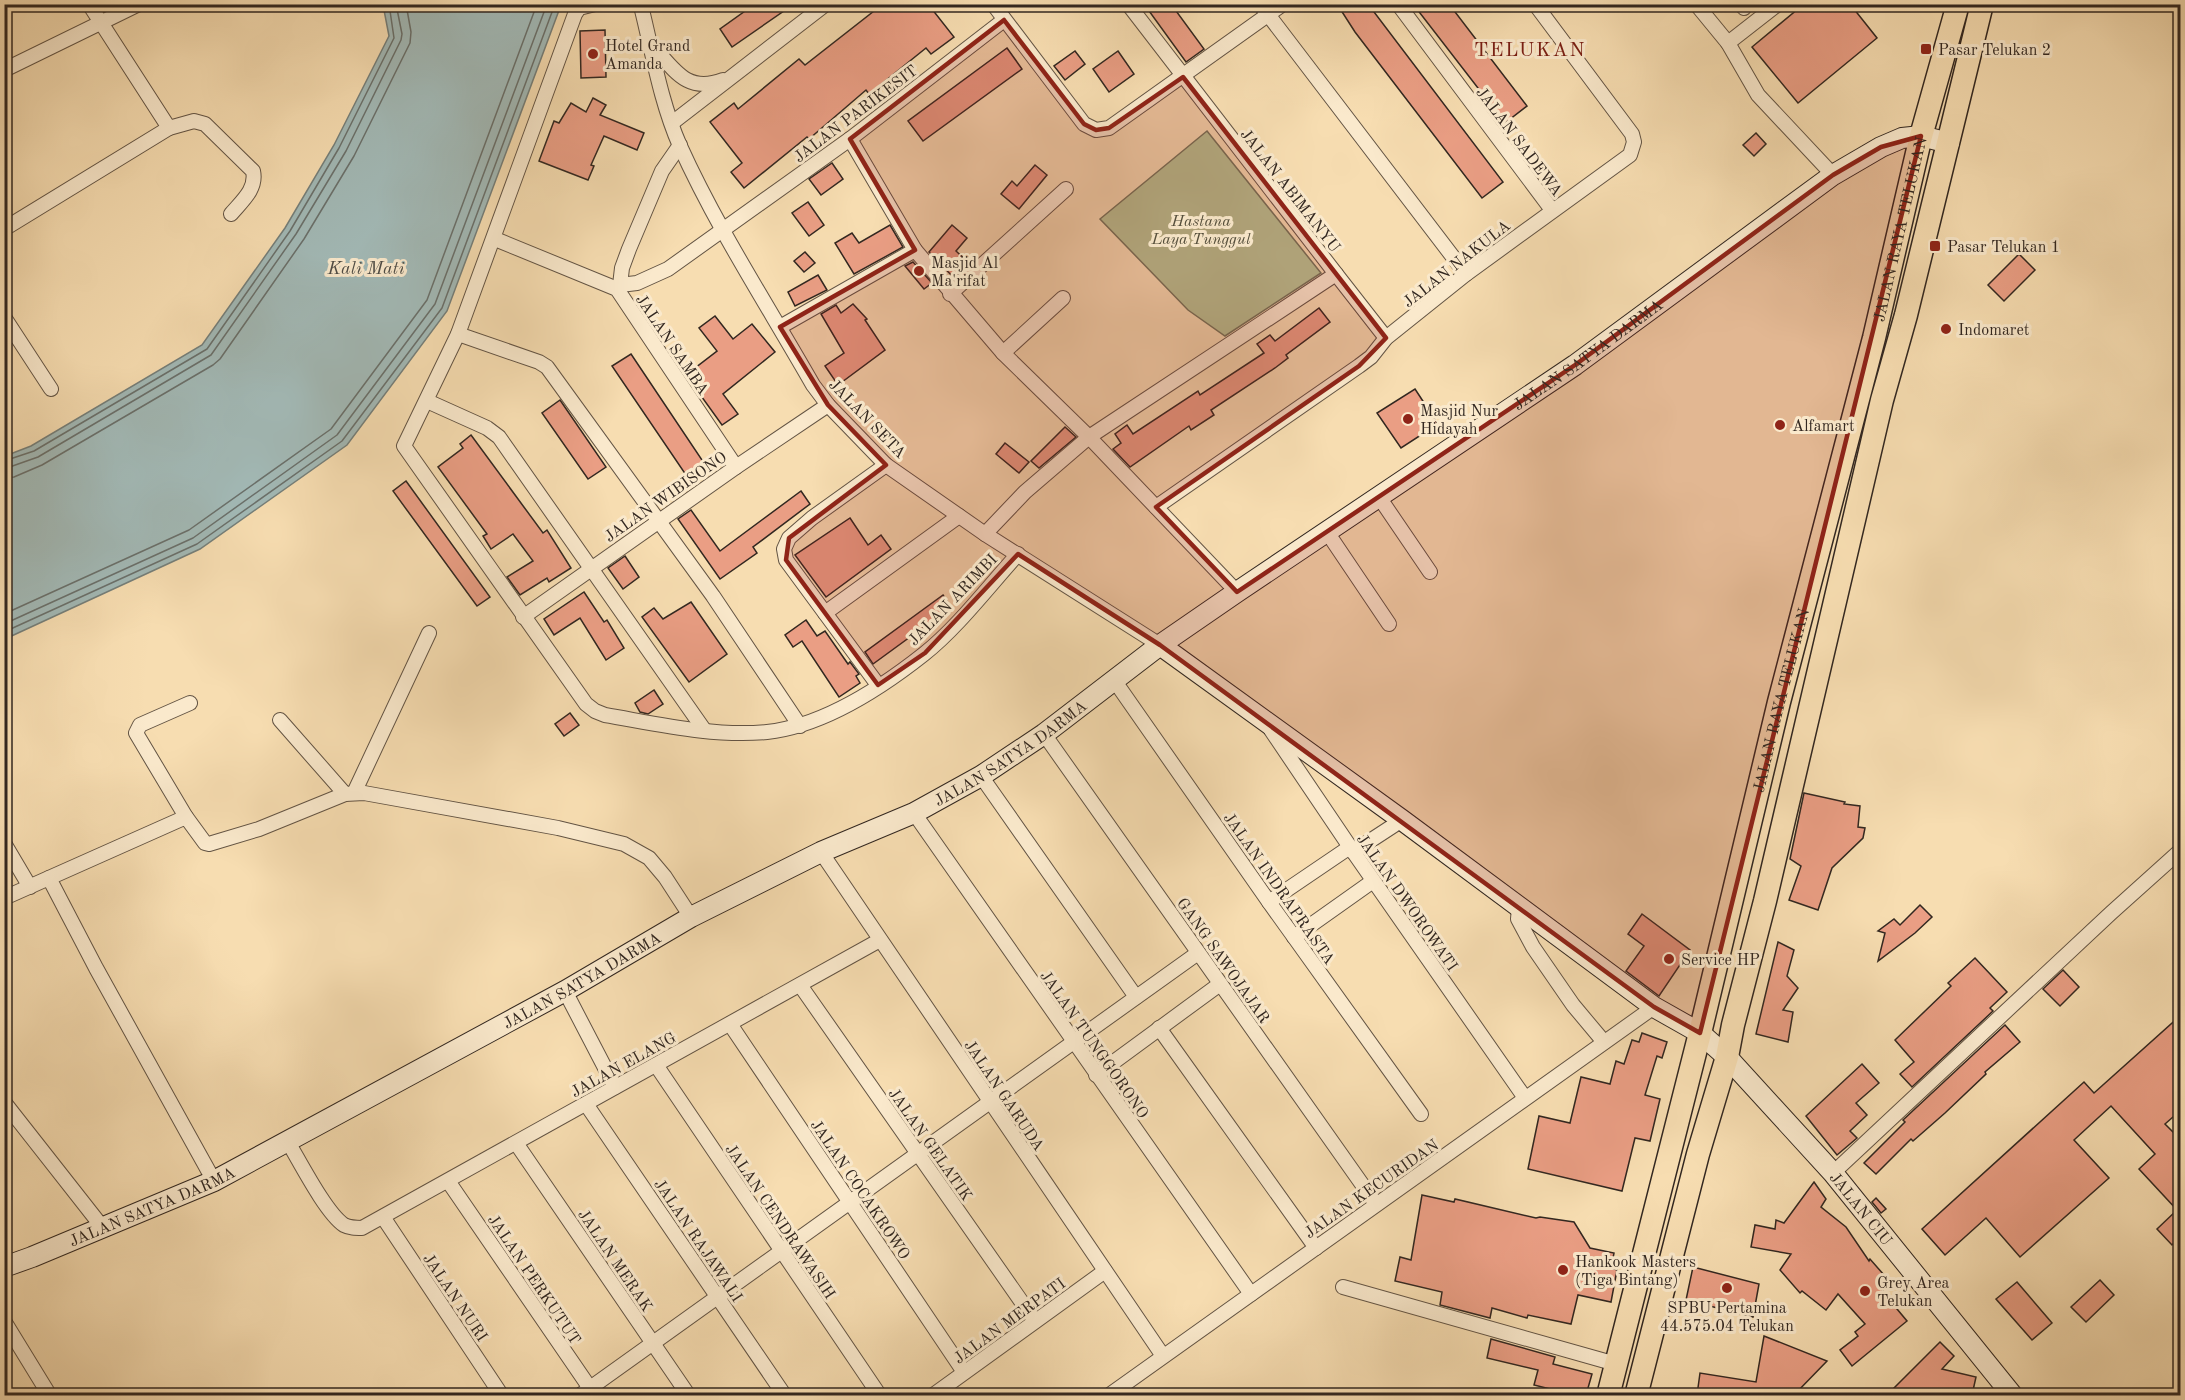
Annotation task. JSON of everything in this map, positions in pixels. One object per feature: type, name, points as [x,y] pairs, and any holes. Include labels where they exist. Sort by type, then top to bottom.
[{"type":"main road","name":"JALAN RAYA TELUKAN","points":[[1608,1395],[1700,1033],[1779,702],[1874,338],[1921,136],[1958,4]]},
{"type":"main road","name":"JALAN RAYA TELUKAN","points":[[1636,1395],[1698,1154],[1727,1057],[1882,400],[1906,315],[1982,4]]},
{"type":"main road","name":"JALAN SATYA DARMA","points":[[4,1267],[214,1181],[565,991],[690,917],[821,852],[914,813],[981,776],[1044,734],[1160,645],[1575,365],[1833,175],[1902,138],[1921,136],[1949,143]]},
{"type":"main road","name":"JALAN CIU","points":[[1160,645],[1402,820],[1654,1007],[1700,1033],[1727,1057],[1833,1173],[2013,1395]]},
{"type":"street","points":[[89,4],[169,128]]},
{"type":"street","points":[[4,70],[139,4]]},
{"type":"street","points":[[595,4],[579,8],[575,14],[495,239],[458,333],[427,401],[493,431],[705,731]]},
{"type":"street","name":"JALAN SETA","points":[[639,4],[680,145],[724,230],[813,385],[828,405],[886,465],[986,534],[1160,645]]},
{"type":"street","points":[[672,123],[826,4]]},
{"type":"street","points":[[993,4],[1084,124],[1096,130],[1109,128],[1183,77],[1264,10],[1283,4]]},
{"type":"street","name":"JALAN ABIMANYU","points":[[986,534],[1025,492],[1089,437],[1336,274],[1128,4]]},
{"type":"street","name":"JALAN SADEWA","points":[[1398,4],[1552,210]]},
{"type":"street","name":"JALAN NAKULA","points":[[1156,507],[1359,366],[1379,349],[1386,339],[1466,274],[1630,155],[1634,142],[1632,134],[1535,4]]},
{"type":"street","points":[[1696,4],[1728,43],[1758,95],[1833,175]]},
{"type":"street","points":[[1728,43],[1778,4]]},
{"type":"street","points":[[1264,10],[1466,274]]},
{"type":"street","name":"JALAN PARIKESIT","points":[[619,287],[653,278],[724,230],[850,139],[1004,20]]},
{"type":"street","points":[[650,43],[679,75],[696,85],[714,84],[733,77]]},
{"type":"street","points":[[4,230],[169,128],[194,122],[205,124],[253,171],[255,180],[252,189],[231,214]]},
{"type":"street","points":[[850,139],[915,250],[950,294],[1003,353],[1089,437],[1237,592]]},
{"type":"street","points":[[619,287],[628,249],[662,171],[680,145]]},
{"type":"street","points":[[950,294],[1066,189]]},
{"type":"street","name":"JALAN SAMBA","points":[[495,239],[619,287],[736,466]]},
{"type":"street","points":[[780,327],[915,250]]},
{"type":"street","points":[[1336,274],[1386,339]]},
{"type":"street","points":[[1003,353],[1063,298]]},
{"type":"street","points":[[4,317],[51,389]]},
{"type":"street","points":[[458,333],[539,362],[547,367],[713,596],[800,726]]},
{"type":"street","name":"JALAN ARIMBI","points":[[427,401],[405,441],[404,450],[586,704],[605,715],[705,731],[767,732],[800,726],[825,716],[878,685],[925,653],[1018,554]]},
{"type":"street","name":"JALAN WIBISONO","points":[[523,616],[736,466],[828,405]]},
{"type":"street","points":[[878,685],[786,560],[784,549],[789,538],[812,518],[886,465]]},
{"type":"street","points":[[1379,497],[1430,572]]},
{"type":"street","points":[[825,613],[959,516]]},
{"type":"street","points":[[1327,532],[1389,624]]},
{"type":"street","points":[[350,794],[429,633]]},
{"type":"street","name":"JALAN INDRAPRASTA","points":[[1114,680],[1421,1114]]},
{"type":"street","points":[[190,703],[140,725],[136,733],[186,817],[205,843],[209,844],[259,829],[350,794],[378,794],[558,828],[624,844],[649,858],[665,877],[690,917]]},
{"type":"street","points":[[280,720],[350,794]]},
{"type":"street","name":"JALAN DWOROWATI","points":[[1267,723],[1373,881],[1526,1098]]},
{"type":"street","name":"GANG SAWOJAJAR","points":[[1044,734],[1376,1204]]},
{"type":"street","points":[[981,776],[1136,997]]},
{"type":"street","name":"JALAN TUNGGORONO","points":[[914,813],[1251,1294]]},
{"type":"street","points":[[4,898],[186,817]]},
{"type":"street","points":[[1269,902],[1402,820]]},
{"type":"street","points":[[4,843],[30,887]]},
{"type":"street","points":[[1833,1173],[2111,913],[2181,851]]},
{"type":"street","name":"JALAN GARUDA","points":[[821,852],[1163,1356]]},
{"type":"street","points":[[49,879],[214,1181]]},
{"type":"street","points":[[1294,937],[1373,881]]},
{"type":"street","points":[[1519,907],[1518,919],[1533,947],[1574,1005],[1604,1042]]},
{"type":"street","name":"JALAN ELANG","points":[[288,1142],[327,1206],[339,1221],[353,1229],[362,1228],[880,940]]},
{"type":"street","points":[[588,1393],[718,1296],[1198,953]]},
{"type":"street","points":[[1096,1075],[1220,984]]},
{"type":"street","name":"JALAN GELATIK","points":[[800,985],[1035,1321]]},
{"type":"street","points":[[565,991],[615,1087]]},
{"type":"street","name":"JALAN KECURIDAN","points":[[1108,1395],[1654,1007]]},
{"type":"street","name":"JALAN COCAKROWO","points":[[730,1024],[964,1372]]},
{"type":"street","points":[[1160,1029],[1316,1248]]},
{"type":"street","name":"JALAN CENDRAWASIH","points":[[656,1065],[880,1395]]},
{"type":"street","points":[[4,1102],[103,1228]]},
{"type":"street","name":"JALAN RAJAWALI","points":[[586,1104],[785,1395]]},
{"type":"street","name":"JALAN MERAK","points":[[516,1143],[689,1395]]},
{"type":"street","name":"JALAN PERKUTUT","points":[[448,1181],[588,1393]]},
{"type":"street","name":"JALAN NURI","points":[[382,1217],[502,1395]]},
{"type":"street","name":"JALAN MERPATI","points":[[932,1395],[1105,1271]]},
{"type":"street","points":[[1343,1287],[1616,1364]]},
{"type":"street","points":[[4,1321],[50,1395]]},
{"type":"highlighted area","points":[[1004,20],[1084,124],[1096,130],[1109,128],[1183,77],[1386,338],[1359,366],[1156,507],[1237,592],[1575,365],[1833,175],[1881,147],[1921,136],[1700,1033],[1654,1007],[1160,645],[1018,554],[925,653],[878,685],[786,560],[789,538],[886,465],[828,405],[780,327],[915,250],[850,139]]},
{"type":"green space","name":"Hastana Laya Tunggul","points":[[1207,131],[1321,273],[1225,336],[1188,310],[1100,219]]},
{"type":"water","name":"Kali Mati","points":[[383,5],[561,5],[447,311],[347,445],[200,549],[5,639],[5,456],[31,446],[202,345],[285,228],[334,145],[389,36]]},
{"type":"building","points":[[755,4],[794,4],[732,47],[720,29]]},
{"type":"building","points":[[883,4],[928,4],[954,37],[931,54],[926,48],[869,94],[866,90],[809,139],[807,137],[744,188],[731,172],[742,163],[710,122],[734,103],[738,109],[799,59],[805,65]]},
{"type":"building","points":[[1144,4],[1171,4],[1204,49],[1186,62]]},
{"type":"building","points":[[1337,4],[1368,4],[1503,182],[1482,198],[1355,32]]},
{"type":"building","points":[[1413,4],[1449,4],[1527,106],[1505,123]]},
{"type":"building","points":[[1804,4],[1850,4],[1877,38],[1798,103],[1752,47]]},
{"type":"building","name":"Hotel Grand Amanda","points":[[605,30],[606,77],[581,78],[580,31]]},
{"type":"building","points":[[1007,48],[1022,69],[923,141],[908,121]]},
{"type":"building","points":[[1075,51],[1085,64],[1065,80],[1054,66]]},
{"type":"building","points":[[1118,51],[1134,74],[1109,92],[1093,69]]},
{"type":"building","points":[[593,98],[606,105],[600,115],[644,133],[637,150],[604,136],[591,165],[594,166],[588,180],[539,161],[554,121],[559,123],[571,103],[586,112]]},
{"type":"building","points":[[1756,133],[1766,144],[1754,156],[1743,145]]},
{"type":"building","points":[[832,163],[843,179],[821,195],[809,179]]},
{"type":"building","points":[[1035,165],[1047,175],[1019,209],[1001,194],[1012,181],[1017,186]]},
{"type":"building","points":[[808,202],[824,225],[809,236],[792,213]]},
{"type":"building","points":[[890,225],[903,247],[854,274],[835,243],[852,233],[859,243]]},
{"type":"building","points":[[952,225],[967,238],[956,251],[970,264],[954,278],[929,252]]},
{"type":"building","points":[[805,252],[815,263],[804,272],[794,261]]},
{"type":"building","points":[[2019,254],[2035,270],[2004,301],[1988,285]]},
{"type":"building","points":[[913,262],[932,283],[924,289],[905,266]]},
{"type":"building","points":[[818,275],[827,290],[795,306],[788,292]]},
{"type":"building","points":[[853,304],[867,319],[865,320],[885,350],[838,385],[825,366],[844,353],[821,314],[836,305],[841,313]]},
{"type":"building","points":[[1319,308],[1330,322],[1286,355],[1288,358],[1275,368],[1211,410],[1214,415],[1191,430],[1189,426],[1130,467],[1113,449],[1121,443],[1115,434],[1127,425],[1133,434],[1198,391],[1200,395],[1264,353],[1257,344],[1270,335],[1275,341]]},
{"type":"building","points":[[715,316],[733,339],[752,324],[775,352],[723,394],[738,414],[722,425],[686,375],[717,351],[699,328]]},
{"type":"building","points":[[631,354],[704,463],[686,475],[612,366]]},
{"type":"building","name":"Masjid Nur Hidayah","points":[[1415,389],[1438,424],[1401,448],[1377,413]]},
{"type":"building","points":[[560,400],[606,467],[588,479],[542,413]]},
{"type":"building","points":[[1065,427],[1076,437],[1039,468],[1031,461]]},
{"type":"building","points":[[471,435],[543,533],[547,530],[571,568],[549,582],[547,578],[520,595],[507,577],[533,561],[513,534],[491,549],[483,536],[487,534],[438,467],[463,448],[460,444]]},
{"type":"building","points":[[1005,443],[1029,462],[1019,473],[996,454]]},
{"type":"building","points":[[406,481],[490,597],[477,606],[393,491]]},
{"type":"building","points":[[801,491],[810,504],[753,547],[757,553],[720,579],[678,519],[691,510],[720,551]]},
{"type":"building","points":[[850,518],[868,545],[881,535],[891,549],[826,597],[795,555]]},
{"type":"building","points":[[625,556],[639,577],[623,589],[608,568]]},
{"type":"building","points":[[584,592],[604,622],[607,620],[624,648],[606,660],[580,618],[554,635],[544,619]]},
{"type":"building","points":[[943,595],[951,607],[873,664],[865,652]]},
{"type":"building","points":[[691,602],[727,654],[689,682],[642,617],[654,608],[663,619]]},
{"type":"building","points":[[806,620],[817,636],[825,631],[848,664],[850,662],[859,674],[856,676],[860,683],[839,697],[802,641],[793,647],[785,635]]},
{"type":"building","points":[[654,690],[663,704],[648,714],[640,712],[635,703]]},
{"type":"building","points":[[570,713],[579,725],[564,736],[555,724]]},
{"type":"building","points":[[1804,793],[1860,806],[1858,827],[1865,828],[1863,838],[1832,868],[1818,910],[1789,900],[1801,866],[1790,859]]},
{"type":"building","points":[[1920,905],[1932,917],[1878,961],[1885,933],[1878,931],[1894,919],[1900,925]]},
{"type":"building","points":[[1642,914],[1690,950],[1659,996],[1626,971],[1644,946],[1628,934]]},
{"type":"building","points":[[1778,942],[1794,950],[1787,976],[1798,988],[1783,1010],[1793,1012],[1788,1042],[1756,1034]]},
{"type":"building","points":[[1975,958],[2007,992],[1990,1008],[1993,1011],[1912,1087],[1900,1074],[1914,1062],[1895,1040],[1951,986],[1948,983]]},
{"type":"building","points":[[2063,970],[2079,987],[2060,1006],[2043,989]]},
{"type":"building","points":[[2181,1015],[2181,1110],[2165,1124],[2181,1140],[2181,1236],[2172,1245],[2157,1229],[2177,1210],[2139,1169],[2155,1154],[2111,1106],[2074,1140],[2109,1178],[2020,1257],[1986,1218],[1945,1255],[1922,1229],[2084,1082],[2094,1093]]},
{"type":"building","points":[[2005,1025],[2020,1042],[1985,1072],[1986,1074],[1945,1113],[1913,1141],[1911,1139],[1876,1174],[1864,1163],[1905,1122],[1903,1120]]},
{"type":"building","points":[[1642,1033],[1667,1042],[1662,1058],[1657,1056],[1645,1095],[1660,1099],[1650,1141],[1635,1138],[1622,1191],[1528,1169],[1539,1116],[1570,1123],[1581,1077],[1610,1084],[1616,1061],[1624,1064],[1632,1040],[1639,1042]]},
{"type":"building","points":[[1862,1064],[1879,1083],[1856,1103],[1867,1115],[1850,1131],[1857,1138],[1837,1155],[1806,1116]]},
{"type":"building","points":[[1814,1182],[1826,1199],[1821,1207],[1846,1227],[1869,1261],[1870,1259],[1891,1283],[1882,1291],[1907,1321],[1852,1366],[1840,1350],[1858,1336],[1855,1332],[1865,1324],[1838,1294],[1826,1310],[1802,1291],[1800,1293],[1780,1270],[1791,1254],[1751,1247],[1755,1225],[1775,1229],[1776,1220],[1784,1223]]},
{"type":"building","points":[[1422,1195],[1454,1202],[1455,1199],[1536,1218],[1574,1222],[1590,1248],[1614,1253],[1611,1268],[1617,1270],[1611,1302],[1578,1295],[1571,1324],[1528,1315],[1527,1318],[1492,1308],[1490,1318],[1440,1305],[1442,1292],[1395,1281],[1400,1257],[1411,1260]]},
{"type":"building","points":[[1876,1198],[1886,1209],[1881,1213],[1872,1202]]},
{"type":"building","points":[[1693,1267],[1759,1284],[1753,1317],[1686,1300]]},
{"type":"building","points":[[2100,1280],[2114,1295],[2086,1322],[2071,1307]]},
{"type":"building","points":[[2017,1282],[2052,1323],[2032,1340],[1996,1299]]},
{"type":"building","points":[[1764,1336],[1827,1361],[1794,1395],[1697,1395],[1700,1373],[1756,1382]]},
{"type":"building","points":[[1491,1339],[1555,1357],[1553,1364],[1592,1374],[1586,1395],[1574,1395],[1534,1385],[1538,1370],[1487,1358]]},
{"type":"building","points":[[1940,1342],[1954,1356],[1942,1369],[1976,1377],[1972,1395],[1887,1395]]},
{"type":"place","name":"Pasar Telukan 2","points":[[1926,49]]},
{"type":"place","name":"Hotel Grand Amanda","points":[[593,54]]},
{"type":"place","name":"Pasar Telukan 1","points":[[1935,246]]},
{"type":"place","name":"Masjid Al Ma'rifat","points":[[919,271]]},
{"type":"place","name":"Indomaret","points":[[1946,329]]},
{"type":"place","name":"Masjid Nur Hidayah","points":[[1408,419]]},
{"type":"place","name":"Alfamart","points":[[1780,425]]},
{"type":"place","name":"Service HP","points":[[1669,959]]},
{"type":"place","name":"Hankook Masters (Tiga Bintang)","points":[[1563,1270]]},
{"type":"place","name":"SPBU Pertamina 44.575.04 Telukan","points":[[1727,1288]]},
{"type":"place","name":"Grey Area Telukan","points":[[1865,1291]]},
{"type":"district","name":"TELUKAN","points":[[1530,49]]}]
